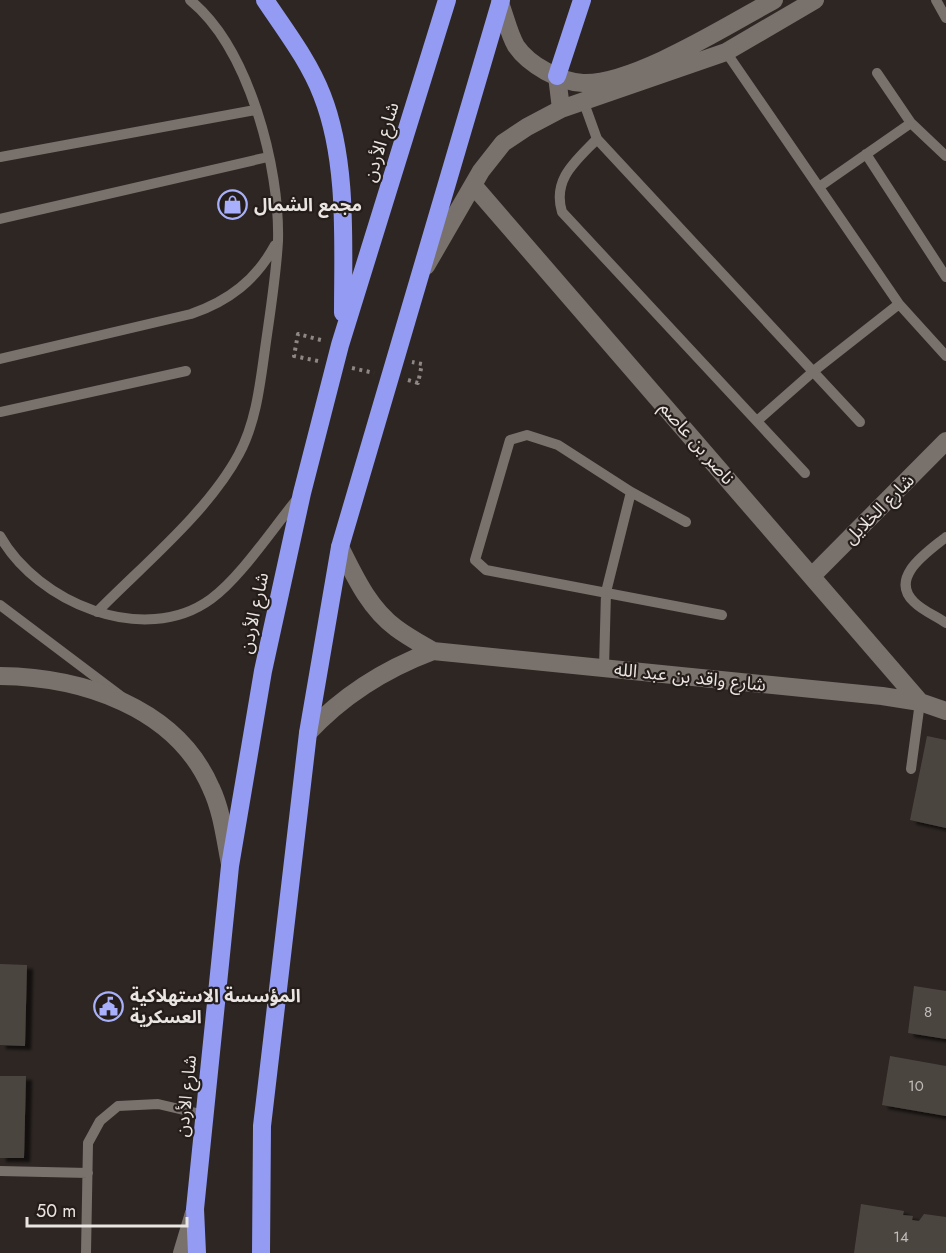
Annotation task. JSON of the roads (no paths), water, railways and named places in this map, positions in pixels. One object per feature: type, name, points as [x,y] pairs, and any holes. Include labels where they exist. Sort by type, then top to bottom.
[{"type":"highway","points":[[265,0],[322,94],[337,155],[344,214],[343,333]]},
{"type":"highway","name":"شارع الأردن","points":[[197,1253],[195,1209],[230,866],[263,671],[302,493],[343,333],[447,0]]},
{"type":"highway","points":[[557,76],[582,0]]},
{"type":"highway","points":[[261,1253],[262,1126],[308,733],[340,547],[501,2]]},
{"type":"street","points":[[501,2],[516,46],[533,63],[557,76],[582,83],[608,80],[663,60],[774,0]]},
{"type":"street","points":[[416,284],[481,171],[503,143],[526,127],[561,109],[584,103],[726,52],[815,0]]},
{"type":"street","points":[[557,76],[561,109]]},
{"type":"street","name":"ناصر بن عاصم","points":[[473,185],[920,702]]},
{"type":"street","name":"شارع الخلايل","points":[[812,576],[946,441]]},
{"type":"street","name":"شارع واقد بن عبد الله","points":[[340,547],[358,584],[374,606],[396,628],[433,651],[920,702],[946,711]]},
{"type":"street","name":"شارع واقد بن عبد الله","points":[[308,733],[332,708],[362,686],[400,664],[433,651]]},
{"type":"street","points":[[0,676],[73,686],[134,707],[167,727],[194,755],[212,789],[230,866]]},
{"type":"street","points":[[182,1253],[195,1209]]},
{"type":"lane","points":[[97,612],[202,506],[223,481],[240,453],[252,423],[259,391],[274,287],[278,239],[276,198],[268,157],[241,71],[221,35],[190,0]]},
{"type":"lane","points":[[936,0],[946,18]]},
{"type":"lane","points":[[726,52],[899,304],[946,356]]},
{"type":"lane","points":[[877,73],[911,123],[946,156]]},
{"type":"lane","points":[[584,103],[597,139],[815,370],[860,422]]},
{"type":"lane","points":[[0,157],[255,110]]},
{"type":"lane","points":[[819,187],[911,123]]},
{"type":"lane","points":[[597,139],[566,171],[558,200],[562,212],[805,473]]},
{"type":"lane","points":[[866,154],[946,277]]},
{"type":"lane","points":[[0,219],[268,157]]},
{"type":"lane","points":[[0,358],[191,314],[214,306],[234,294],[252,279],[267,260],[278,239]]},
{"type":"lane","points":[[757,421],[815,370],[899,304]]},
{"type":"lane","points":[[0,412],[186,371]]},
{"type":"lane","points":[[686,522],[631,492],[558,445],[527,435],[510,440],[476,550],[475,560],[486,570],[722,615]]},
{"type":"lane","points":[[604,668],[606,592],[631,492]]},
{"type":"lane","points":[[0,536],[8,550],[46,588],[97,612],[123,616],[169,616],[190,610],[210,600],[226,585],[302,493]]},
{"type":"lane","points":[[946,537],[917,560],[908,572],[906,584],[913,602],[946,623]]},
{"type":"lane","points":[[0,605],[134,707]]},
{"type":"lane","points":[[911,769],[920,702]]},
{"type":"lane","points":[[86,1253],[88,1143],[100,1121],[118,1106],[158,1104],[205,1115]]},
{"type":"lane","points":[[0,1172],[88,1173]]},
{"type":"place","name":"مجمع الشمال","points":[[233,205]]},
{"type":"place","name":"المؤسسة الاستهلاكية العسكرية","points":[[109,1006]]}]
